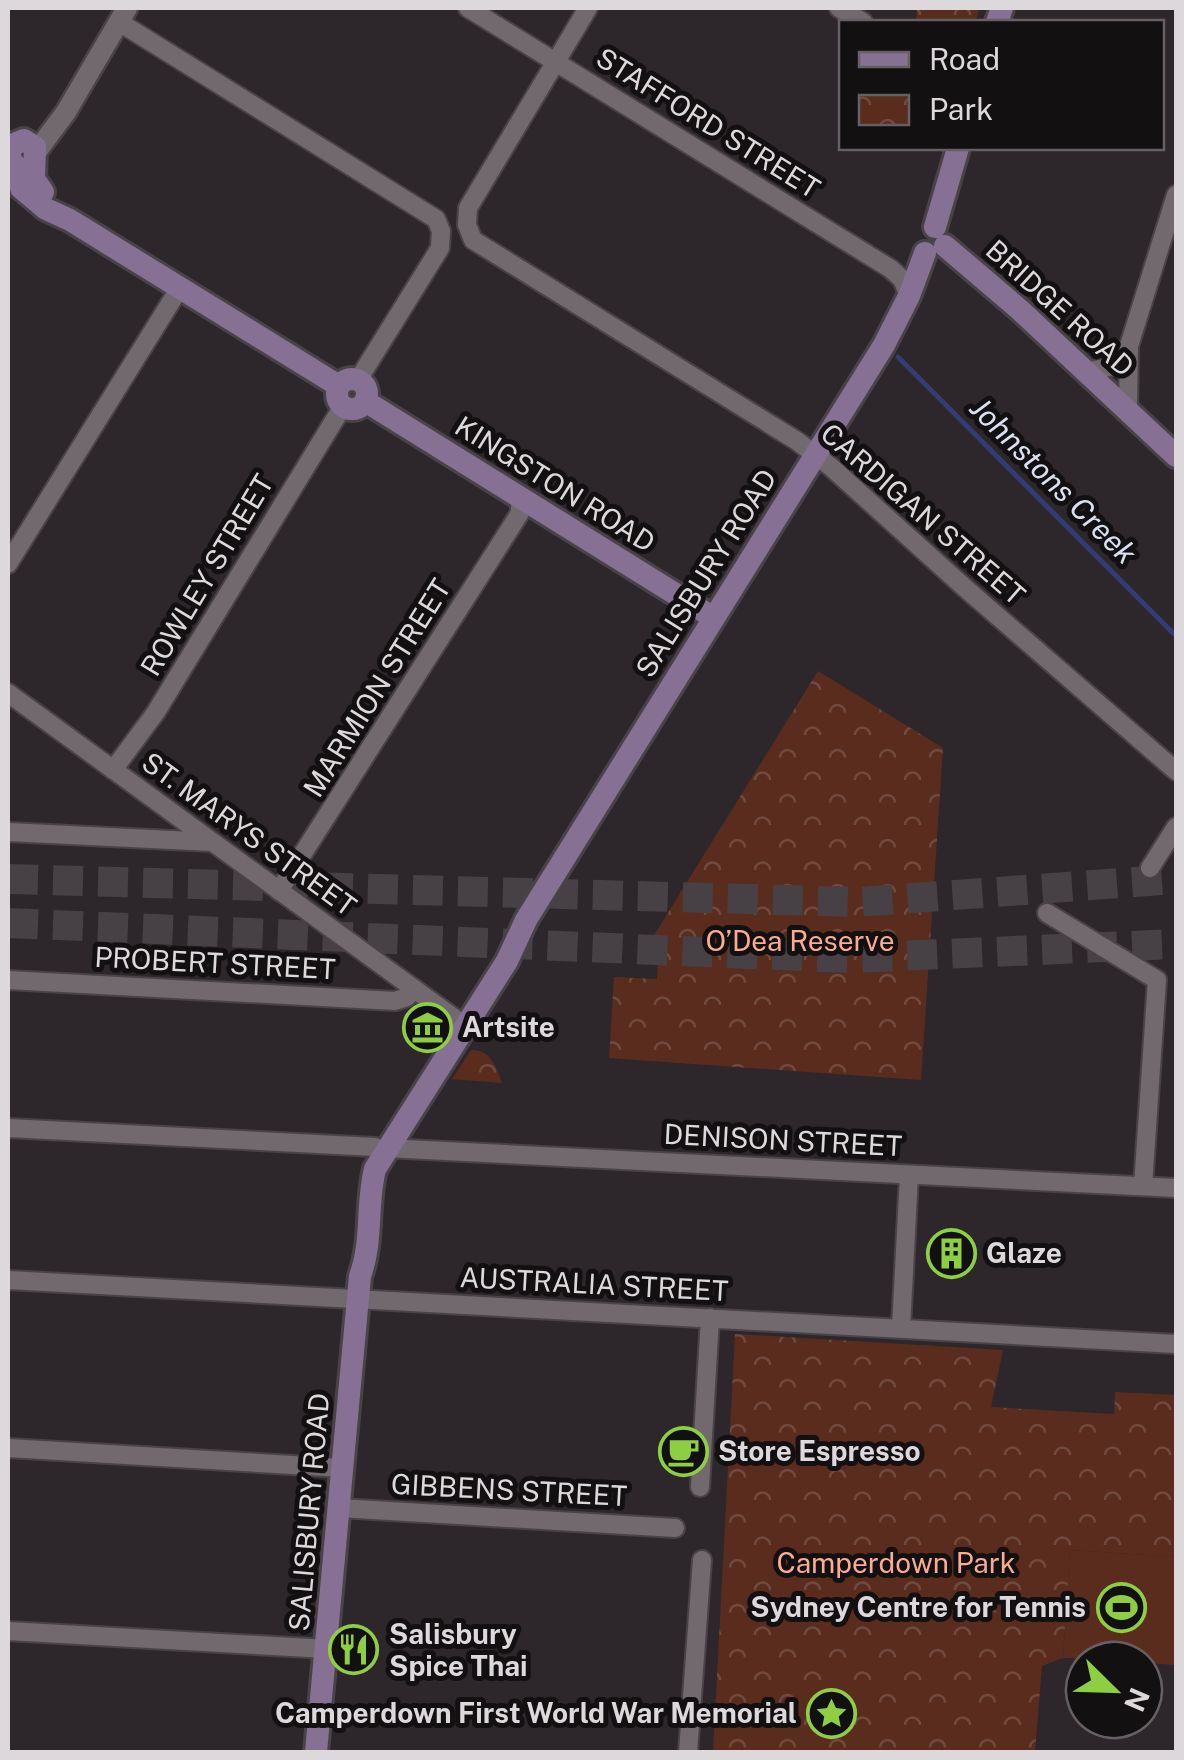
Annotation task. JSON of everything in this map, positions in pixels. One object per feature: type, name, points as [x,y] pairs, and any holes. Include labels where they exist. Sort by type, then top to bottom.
[{"type":"main road","name":"SALISBURY ROAD","points":[[381,1148],[507,961],[526,920],[884,345],[935,242],[958,150]]},
{"type":"main road","name":"KINGSTON ROAD","points":[[19,165],[46,209],[351,393],[525,507],[714,618]]},
{"type":"main road","name":"BRIDGE ROAD","points":[[935,242],[1086,372],[1176,456]]},
{"type":"main road","name":"SALISBURY ROAD","points":[[317,1752],[359,1288],[368,1255],[370,1190],[375,1170],[381,1148],[458,1020],[508,940],[526,920]]},
{"type":"street","name":"STAFFORD STREET","points":[[468,8],[891,269],[902,279],[909,296]]},
{"type":"street","points":[[556,61],[588,8]]},
{"type":"street","points":[[19,165],[66,112],[123,15]]},
{"type":"street","name":"ROWLEY STREET","points":[[113,770],[156,712],[440,248],[441,231],[436,219],[420,207],[123,15]]},
{"type":"street","name":"CARDIGAN STREET","points":[[556,61],[468,208],[467,225],[473,240],[816,454],[1176,770]]},
{"type":"street","points":[[1128,410],[1130,346],[1176,195]]},
{"type":"street","points":[[8,564],[178,288]]},
{"type":"street","points":[[1086,372],[1109,367],[1130,346]]},
{"type":"street","name":"MARMION STREET","points":[[280,890],[525,507]]},
{"type":"street","name":"ST. MARYS STREET","points":[[8,693],[458,1020]]},
{"type":"street","points":[[1150,868],[1176,827]]},
{"type":"street","points":[[8,832],[213,842]]},
{"type":"street","points":[[1047,913],[1157,980],[1143,1186]]},
{"type":"street","name":"PROBERT STREET","points":[[8,980],[396,1000],[415,989]]},
{"type":"street","name":"DENISON STREET","points":[[8,1128],[1176,1188]]},
{"type":"street","points":[[901,1328],[909,1175]]},
{"type":"street","name":"AUSTRALIA STREET","points":[[8,1280],[359,1288],[710,1318],[1176,1344]]},
{"type":"street","points":[[700,1487],[710,1318]]},
{"type":"street","points":[[8,1448],[343,1468]]},
{"type":"street","name":"GIBBENS STREET","points":[[340,1508],[674,1528]]},
{"type":"street","points":[[688,1752],[702,1560]]},
{"type":"street","points":[[8,1631],[327,1649]]},
{"type":"green space","points":[[917,8],[980,8],[976,20],[916,20]]},
{"type":"green space","name":"O’Dea Reserve","points":[[818,671],[943,748],[921,1080],[609,1058],[614,977],[657,979],[658,962],[638,961]]},
{"type":"green space","points":[[471,1050],[488,1056],[502,1083],[452,1079]]},
{"type":"green space","name":"Camperdown Park","points":[[735,1334],[1003,1350],[991,1407],[1114,1414],[1115,1392],[1176,1395],[1176,1557],[1070,1550],[1063,1658],[1042,1666],[1035,1752],[713,1752]]},
{"type":"green space","name":"Sydney Centre for Tennis","points":[[1070,1550],[1176,1557],[1176,1665],[1164,1664],[1164,1640],[1064,1640]]},
{"type":"waterway","name":"Johnstons Creek","points":[[898,357],[1176,636]]},
{"type":"tunnel","points":[[8,879],[857,902],[1176,879]]},
{"type":"tunnel","points":[[8,923],[850,958],[1176,944]]},
{"type":"place","name":"Artsite","points":[[427,1027]]},
{"type":"place","name":"Glaze","points":[[951,1253]]},
{"type":"place","name":"Store Espresso","points":[[683,1451]]},
{"type":"place","name":"Sydney Centre for Tennis","points":[[1121,1607]]},
{"type":"place","name":"Salisbury Spice Thai","points":[[354,1650]]},
{"type":"place","name":"Camperdown First World War Memorial","points":[[832,1713]]}]
